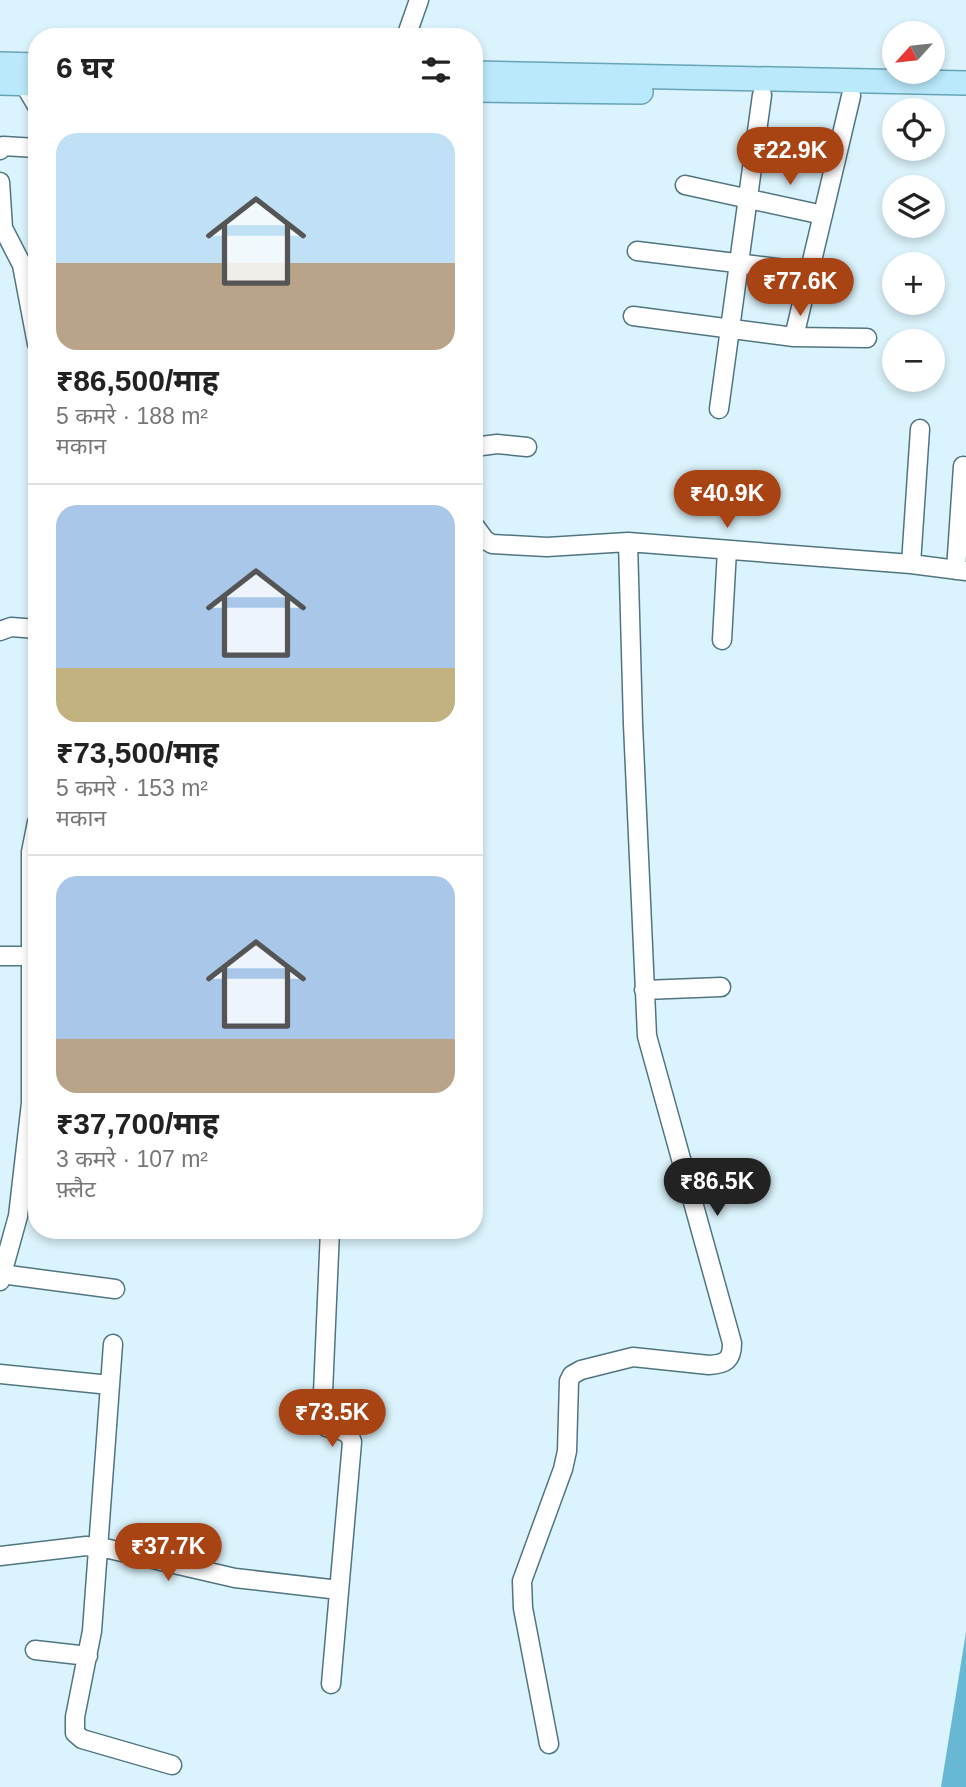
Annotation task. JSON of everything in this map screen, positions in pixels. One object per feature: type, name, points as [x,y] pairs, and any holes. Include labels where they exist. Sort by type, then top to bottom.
[{"type":"main road","points":[[0,64],[28,76]]},
{"type":"main road","points":[[483,74],[966,83]]},
{"type":"main road","points":[[0,83],[28,79]]},
{"type":"main road","points":[[483,90],[966,98]]},
{"type":"street","points":[[410,28],[419,0]]},
{"type":"street","points":[[719,409],[762,94]]},
{"type":"street","points":[[794,337],[851,96]]},
{"type":"street","points":[[0,150],[3,146],[10,145],[28,147]]},
{"type":"street","points":[[0,182],[3,228],[22,265],[28,297]]},
{"type":"street","points":[[685,185],[823,215]]},
{"type":"street","points":[[637,251],[810,272]]},
{"type":"street","points":[[633,316],[794,337],[867,338]]},
{"type":"street","points":[[911,564],[920,429]]},
{"type":"street","points":[[483,446],[497,444],[527,447]]},
{"type":"street","points":[[483,537],[492,544],[536,547],[628,542],[961,570],[964,466]]},
{"type":"street","points":[[549,1744],[523,1608],[522,1581],[563,1469],[567,1451],[569,1381],[572,1375],[633,1357],[709,1365],[729,1360],[732,1353],[732,1343],[647,1036],[628,542]]},
{"type":"street","points":[[722,640],[727,550]]},
{"type":"street","points":[[0,631],[11,627],[28,628]]},
{"type":"street","points":[[0,956],[28,956]]},
{"type":"street","points":[[644,989],[721,987]]},
{"type":"street","points":[[28,1129],[18,1216],[1,1278],[115,1289]]},
{"type":"street","points":[[331,1239],[322,1416],[326,1427],[344,1430],[350,1434],[352,1442],[331,1684]]},
{"type":"street","points":[[113,1344],[88,1656],[75,1717],[75,1733],[82,1739],[172,1766]]},
{"type":"street","points":[[0,1374],[110,1385]]},
{"type":"street","points":[[0,1556],[97,1547],[235,1578],[339,1590]]},
{"type":"street","points":[[35,1650],[88,1656]]},
{"type":"water","points":[[966,1632],[966,1787],[941,1787]]}]
